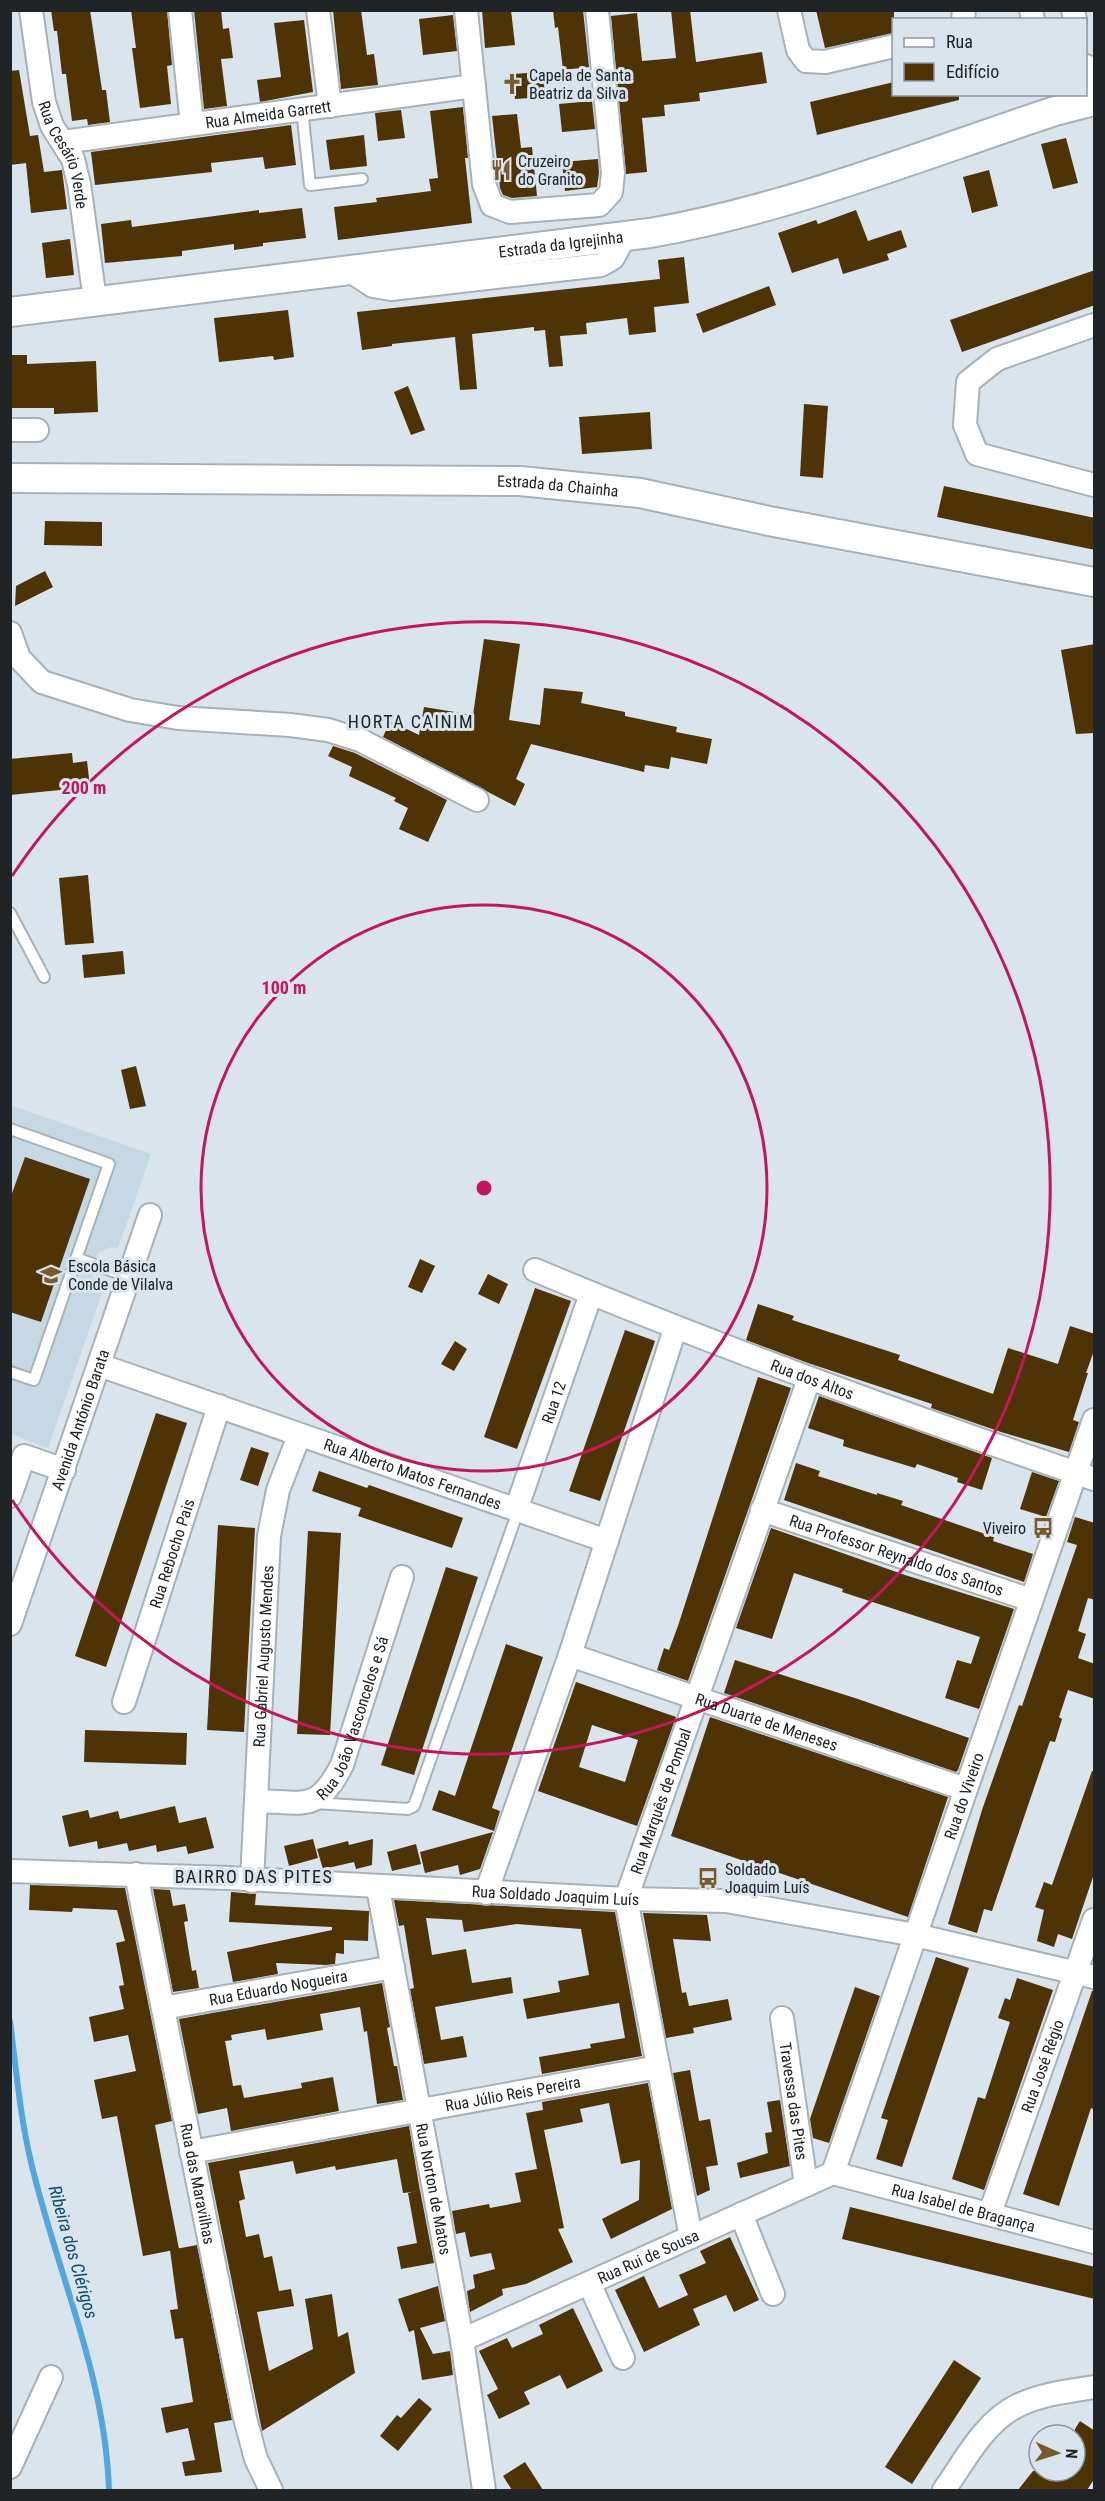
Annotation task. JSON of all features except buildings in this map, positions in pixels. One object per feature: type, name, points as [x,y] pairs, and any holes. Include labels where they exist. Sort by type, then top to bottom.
[{"type":"street","name":"Rua Cesário Verde","points":[[31,10],[44,102],[52,126],[73,159],[79,184],[95,300]]},
{"type":"street","points":[[180,10],[192,124]]},
{"type":"street","points":[[318,10],[330,106]]},
{"type":"street","points":[[466,10],[484,184],[492,205],[510,213],[599,205],[611,192],[613,173],[597,10]]},
{"type":"street","points":[[789,10],[798,50],[806,61],[825,62],[892,46]]},
{"type":"street","points":[[1087,70],[1094,101]]},
{"type":"street","name":"Rua Almeida Garrett","points":[[63,142],[474,86]]},
{"type":"street","name":"Estrada da Igrejinha","points":[[10,312],[625,236],[688,226],[761,209],[1053,103],[1094,101]]},
{"type":"street","points":[[1095,325],[997,359],[968,382],[965,425],[977,454],[1095,485]]},
{"type":"street","points":[[10,430],[36,430]]},
{"type":"street","name":"Estrada da Chainha","points":[[10,478],[520,481],[640,494],[769,521],[1095,582]]},
{"type":"street","points":[[10,633],[19,658],[42,682],[130,710],[178,718],[290,724],[328,729],[360,740],[477,800]]},
{"type":"street","name":"Avenida António Barata","points":[[10,1624],[150,1215]]},
{"type":"street","name":"Rua dos Altos","points":[[535,1270],[675,1329],[1085,1476]]},
{"type":"street","name":"Rua 12","points":[[517,1510],[591,1294]]},
{"type":"street","points":[[486,1893],[570,1654],[675,1329]]},
{"type":"street","name":"Rua Alberto Matos Fernandes","points":[[99,1365],[607,1541]]},
{"type":"street","name":"Rua Marquês de Pombal","points":[[626,1899],[809,1378]]},
{"type":"street","name":"Rua Rebocho Pais","points":[[124,1702],[219,1406]]},
{"type":"street","name":"Rua do Viveiro","points":[[833,2173],[1031,1600],[1085,1476],[1095,1420]]},
{"type":"street","name":"Rua Gabriel Augusto Mendes","points":[[252,1881],[269,1536],[278,1490],[299,1436]]},
{"type":"street","points":[[10,1496],[24,1456],[64,1470]]},
{"type":"street","name":"Rua Professor Reynaldo dos Santos","points":[[762,1510],[1031,1600]]},
{"type":"street","name":"Rua João Vasconcelos e Sá","points":[[257,1801],[308,1803],[323,1796],[342,1765],[402,1577]]},
{"type":"street","name":"Rua Duarte de Meneses","points":[[570,1654],[965,1789]]},
{"type":"street","name":"Rua Soldado Joaquim Luís","points":[[10,1871],[136,1874],[486,1893],[726,1901],[915,1935],[1086,1975]]},
{"type":"street","name":"Rua das Maravilhas","points":[[136,1874],[245,2418],[256,2459],[270,2490]]},
{"type":"street","name":"Rua Norton de Matos","points":[[378,1887],[462,2340],[484,2490]]},
{"type":"street","points":[[626,1899],[691,2237]]},
{"type":"street","name":"Rua José Régio","points":[[990,2213],[1086,1975],[1095,1920]]},
{"type":"street","name":"Rua Eduardo Nogueira","points":[[163,2008],[393,1967]]},
{"type":"street","name":"Travessa das Pites","points":[[783,2018],[806,2185]]},
{"type":"street","name":"Rua Júlio Reis Pereira","points":[[191,2152],[658,2067]]},
{"type":"street","name":"Rua Rui de Sousa","points":[[462,2340],[833,2173]]},
{"type":"street","name":"Rua Isabel de Bragança","points":[[833,2173],[1095,2242]]},
{"type":"street","points":[[741,2214],[773,2294]]},
{"type":"street","points":[[589,2283],[623,2358]]},
{"type":"street","points":[[10,2467],[51,2377]]},
{"type":"street","points":[[944,2490],[979,2440],[1015,2406],[1034,2398],[1095,2386]]},
{"type":"lane","points":[[302,110],[310,185],[362,179]]},
{"type":"lane","points":[[10,913],[44,977]]},
{"type":"lane","points":[[10,1130],[109,1164],[34,1380],[10,1372]]},
{"type":"lane","points":[[76,1258],[129,1278]]},
{"type":"lane","points":[[308,1803],[408,1809],[414,1806],[517,1510]]},
{"type":"shaded area","name":"Escola Básica Conde de Vilalva","points":[[10,1105],[151,1154],[118,1248],[111,1247],[99,1252],[92,1263],[93,1279],[103,1290],[48,1448],[11,1434]]},
{"type":"waterway","name":"Ribeira dos Clérigos","points":[[10,2021],[27,2145],[99,2405],[106,2447],[109,2490]]},
{"type":"place","name":"Capela de Santa Beatriz da Silva","points":[[512,84]]},
{"type":"place","name":"Cruzeiro do Granito","points":[[501,170]]},
{"type":"place","name":"Escola Básica Conde de Vilalva","points":[[51,1275]]},
{"type":"place","name":"Viveiro","points":[[1043,1528]]},
{"type":"place","name":"Soldado Joaquim Luís","points":[[708,1878]]},
{"type":"district","name":"HORTA CAINIM","points":[[411,722]]},
{"type":"district","name":"BAIRRO DAS PITES","points":[[254,1877]]}]
